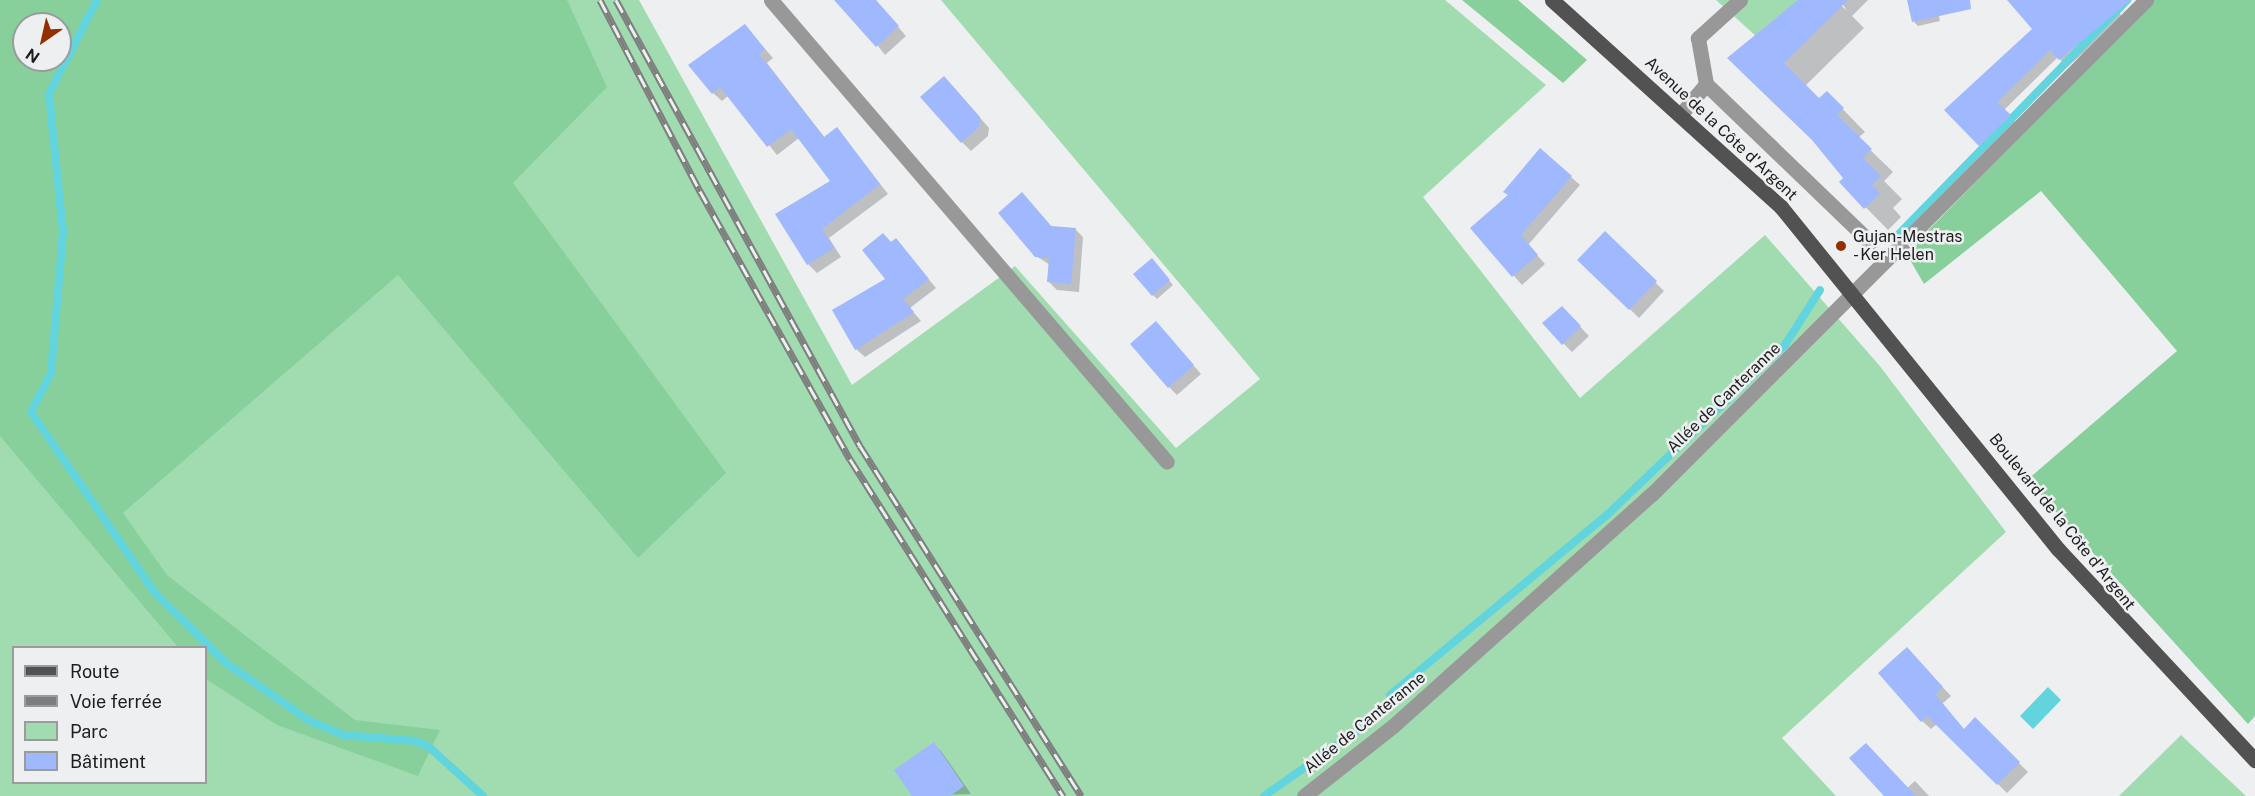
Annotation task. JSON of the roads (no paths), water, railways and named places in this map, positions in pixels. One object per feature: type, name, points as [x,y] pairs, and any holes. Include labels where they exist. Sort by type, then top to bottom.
[{"type":"main road","name":"Avenue de la Côte d'Argent","points":[[1552,0],[1681,114],[1781,207],[1856,295]]},
{"type":"main road","name":"Boulevard de la Côte d'Argent","points":[[1856,295],[2078,572],[2255,760]]},
{"type":"street","points":[[771,0],[1167,462]]},
{"type":"street","points":[[1740,0],[1698,38],[1706,84],[1870,242]]},
{"type":"street","name":"Allée de Canteranne","points":[[1304,796],[1402,718],[1643,502],[1856,295],[2146,0]]},
{"type":"street","points":[[1681,114],[1706,84]]},
{"type":"water","points":[[2048,687],[2061,700],[2033,729],[2020,716]]},
{"type":"waterway","points":[[97,0],[49,94],[63,233],[51,373],[31,412],[155,593],[226,663],[308,720],[343,735],[416,741],[429,747],[483,796]]},
{"type":"waterway","points":[[1894,239],[2127,0]]},
{"type":"waterway","points":[[1390,695],[1607,515],[1785,345],[1820,290]]},
{"type":"waterway","points":[[1264,796],[1367,724]]},
{"type":"railway","points":[[600,0],[700,191],[850,459],[1063,796]]},
{"type":"railway","points":[[616,0],[860,446],[1081,796]]},
{"type":"place","name":"Gujan-Mestras - Ker Helen","points":[[1841,246]]}]
